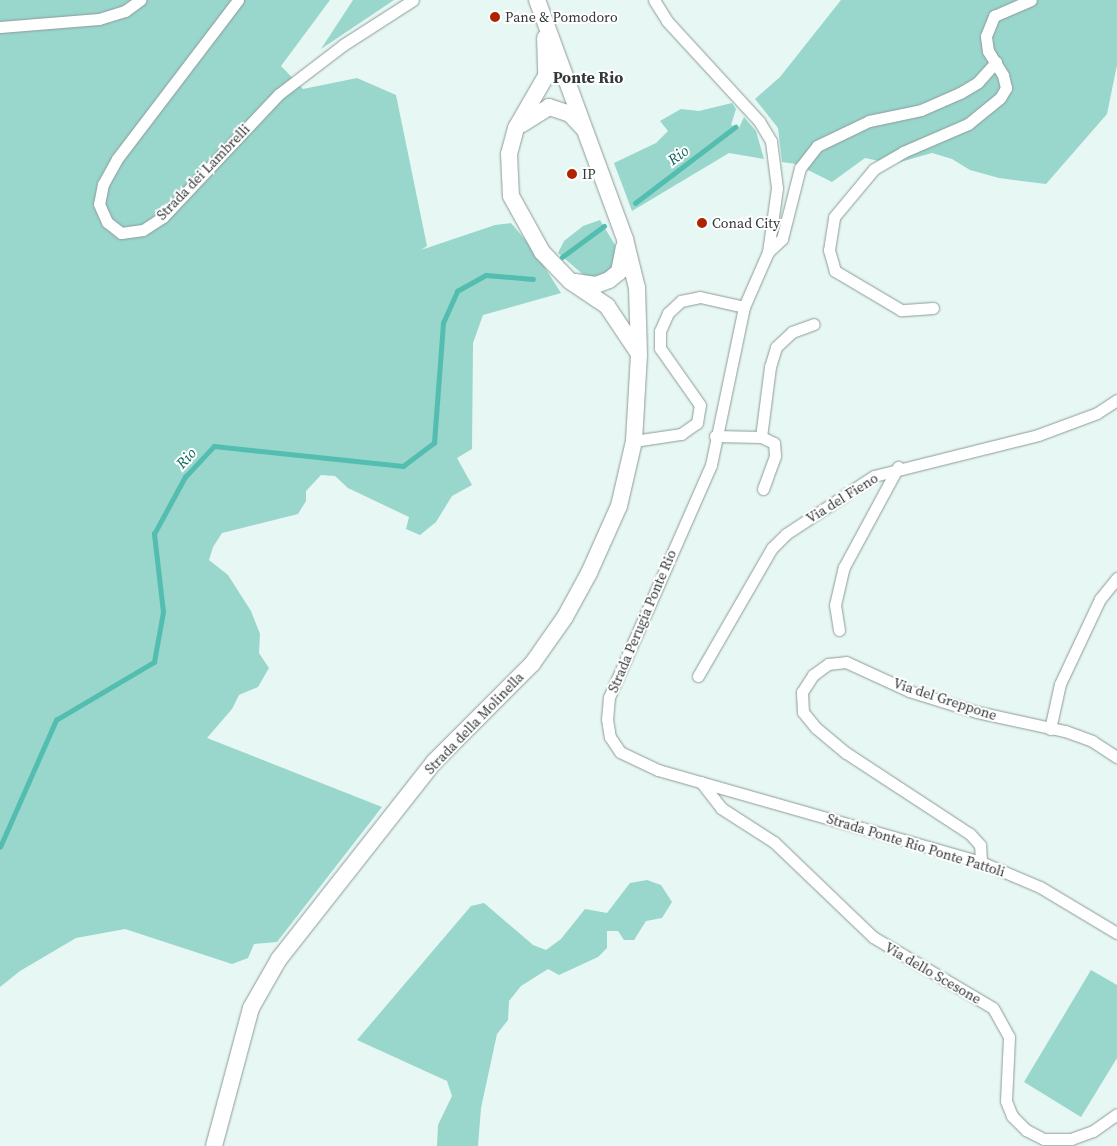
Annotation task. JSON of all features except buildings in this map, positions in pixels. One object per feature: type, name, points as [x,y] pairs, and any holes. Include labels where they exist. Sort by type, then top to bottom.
[{"type":"main road","points":[[538,3],[547,51],[546,76],[516,128],[509,154],[511,196],[542,252],[570,281],[607,306],[639,355]]},
{"type":"main road","points":[[538,3],[625,238],[637,288],[639,355]]},
{"type":"main road","points":[[516,128],[549,107],[570,114],[586,131]]},
{"type":"main road","points":[[570,281],[596,285],[609,280],[619,272],[623,261],[625,238]]},
{"type":"main road","points":[[607,306],[629,300],[637,288]]},
{"type":"main road","name":"Strada della Molinella","points":[[214,1146],[251,1008],[279,959],[434,762],[532,664],[565,617],[589,574],[618,506],[634,441],[639,355]]},
{"type":"street","points":[[0,27],[99,18],[125,11],[140,0]]},
{"type":"street","name":"Strada dei Lambrelli","points":[[238,0],[117,159],[103,184],[99,204],[107,222],[121,233],[143,230],[163,217],[278,94],[343,45],[413,0]]},
{"type":"street","name":"Strada Perugia Ponte Rio","points":[[654,0],[667,21],[759,121],[772,141],[777,188],[768,252],[744,307],[715,436],[712,464],[702,492],[670,553],[609,697],[607,719],[610,737],[620,752],[634,761],[733,791]]},
{"type":"street","points":[[933,308],[901,310],[835,271],[829,250],[834,217],[874,169],[902,152],[968,124],[1000,98],[1006,88],[996,62],[988,51],[986,36],[994,16],[1031,0]]},
{"type":"street","points":[[768,252],[782,239],[800,168],[817,146],[869,121],[921,110],[960,93],[978,82],[996,62]]},
{"type":"street","points":[[634,441],[682,434],[697,423],[700,405],[660,348],[660,331],[668,313],[681,301],[700,297],[744,307]]},
{"type":"street","points":[[760,437],[770,367],[776,347],[792,332],[814,324]]},
{"type":"street","name":"Via del Fieno","points":[[698,676],[776,543],[786,534],[874,476],[898,467],[1038,435],[1097,413],[1117,400]]},
{"type":"street","points":[[715,436],[760,437],[774,443],[775,456],[763,489]]},
{"type":"street","points":[[839,630],[835,605],[844,567],[898,467]]},
{"type":"street","points":[[1050,729],[1060,684],[1100,598],[1117,578]]},
{"type":"street","name":"Via del Greppone","points":[[981,862],[980,845],[970,834],[846,753],[816,728],[802,712],[802,692],[813,674],[828,664],[846,662],[909,691],[977,712],[1092,741],[1117,757]]},
{"type":"street","name":"Via dello Scesone","points":[[702,782],[721,808],[774,842],[873,937],[993,1008],[1009,1037],[1006,1100],[1012,1116],[1026,1130],[1044,1139],[1071,1139],[1093,1131],[1117,1114]]},
{"type":"street","name":"Strada Ponte Rio Ponte Pattoli","points":[[733,791],[981,862],[1040,887],[1117,933]]},
{"type":"green space","points":[[0,0],[330,0],[281,66],[303,89],[357,78],[396,95],[427,246],[421,250],[495,225],[511,223],[533,249],[561,293],[483,315],[473,343],[472,449],[457,458],[472,485],[452,496],[436,522],[420,535],[406,529],[409,517],[348,488],[335,476],[321,475],[306,491],[306,501],[298,514],[222,533],[213,547],[209,560],[228,575],[251,611],[260,634],[259,653],[269,668],[258,687],[239,695],[232,709],[207,738],[382,807],[277,942],[254,944],[248,958],[232,964],[125,929],[76,938],[20,971],[0,987]]},
{"type":"green space","points":[[353,0],[394,0],[321,49]]},
{"type":"green space","points":[[841,0],[1117,0],[1117,65],[1107,114],[1046,184],[999,178],[970,170],[952,159],[932,153],[893,164],[865,158],[832,182],[796,164],[782,162],[778,128],[755,99],[780,77]]},
{"type":"green space","points":[[732,103],[736,109],[731,125],[739,128],[744,117],[756,131],[764,159],[729,153],[632,211],[614,163],[656,143],[668,131],[660,121],[681,109],[699,111]]},
{"type":"green space","points":[[600,220],[618,250],[617,265],[602,278],[586,277],[558,253],[564,241],[583,226]]},
{"type":"green space","points":[[647,880],[661,885],[672,902],[662,918],[646,921],[634,940],[624,940],[618,931],[607,931],[607,948],[598,957],[559,975],[548,969],[521,986],[509,1001],[508,1020],[497,1034],[481,1108],[478,1146],[437,1146],[438,1125],[452,1096],[447,1081],[357,1040],[471,906],[484,903],[533,945],[546,950],[561,939],[585,909],[607,913],[630,883]]},
{"type":"green space","points":[[1091,970],[1117,985],[1117,1058],[1081,1117],[1024,1082]]},
{"type":"waterway","name":"Rio","points":[[635,203],[735,127]]},
{"type":"waterway","name":"Rio","points":[[562,257],[604,226]]},
{"type":"waterway","name":"Rio","points":[[0,847],[56,720],[154,662],[163,612],[154,534],[185,477],[214,446],[403,466],[434,443],[443,323],[457,291],[486,275],[533,279]]},
{"type":"place","name":"Pane & Pomodoro","points":[[495,17]]},
{"type":"place","name":"IP","points":[[572,174]]},
{"type":"place","name":"Conad City","points":[[702,223]]},
{"type":"district","name":"Ponte Rio","points":[[588,77]]}]
